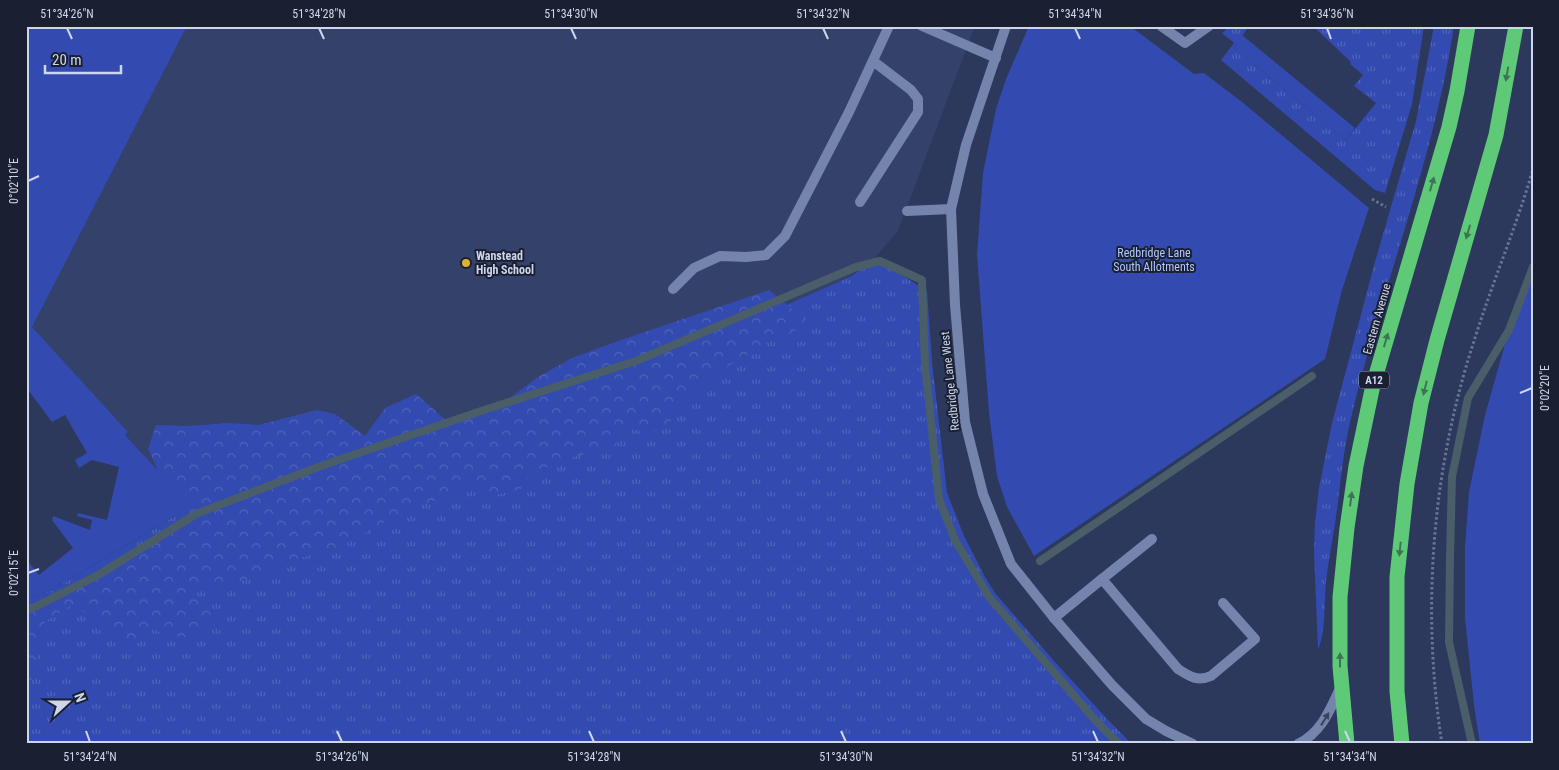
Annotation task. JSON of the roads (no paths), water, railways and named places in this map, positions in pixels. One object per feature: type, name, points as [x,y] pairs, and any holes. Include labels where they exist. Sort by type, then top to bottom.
[{"type":"highway","name":"Eastern Avenue","points":[[1347,744],[1341,686],[1340,597],[1356,466],[1373,385],[1449,126],[1468,26]]},
{"type":"highway","points":[[1402,744],[1397,691],[1397,578],[1406,484],[1421,403],[1437,340],[1496,135],[1516,26]]},
{"type":"street","points":[[673,289],[694,268],[702,264],[720,256],[746,257],[766,255],[785,236],[849,112],[889,26]]},
{"type":"street","points":[[922,26],[996,58]]},
{"type":"street","name":"Redbridge Lane West","points":[[1006,26],[966,145],[951,209],[954,305],[965,422],[982,494],[1011,564],[1054,618],[1112,685],[1146,720],[1188,743]]},
{"type":"street","points":[[1161,26],[1185,43],[1209,26]]},
{"type":"street","points":[[860,202],[918,112],[918,99],[911,90],[873,61]]},
{"type":"street","points":[[907,211],[951,209]]},
{"type":"street","points":[[1054,618],[1152,539]]},
{"type":"street","points":[[1102,579],[1178,669],[1194,678],[1210,676],[1255,639],[1223,603]]},
{"type":"street","points":[[1298,744],[1317,731],[1327,717],[1341,686]]},
{"type":"waterway","points":[[26,610],[100,574],[196,514],[318,467],[481,411],[636,361],[856,267],[880,261],[922,280],[925,364],[939,499],[955,540],[989,597],[1095,720],[1119,744]]},
{"type":"waterway","points":[[1472,744],[1449,642],[1452,477],[1468,398],[1509,330],[1533,267]]},
{"type":"waterway","points":[[1040,561],[1312,376]]},
{"type":"place","name":"Wanstead High School","points":[[466,263]]},
{"type":"park label","name":"Redbridge Lane South Allotments","points":[[1154,260]]}]
